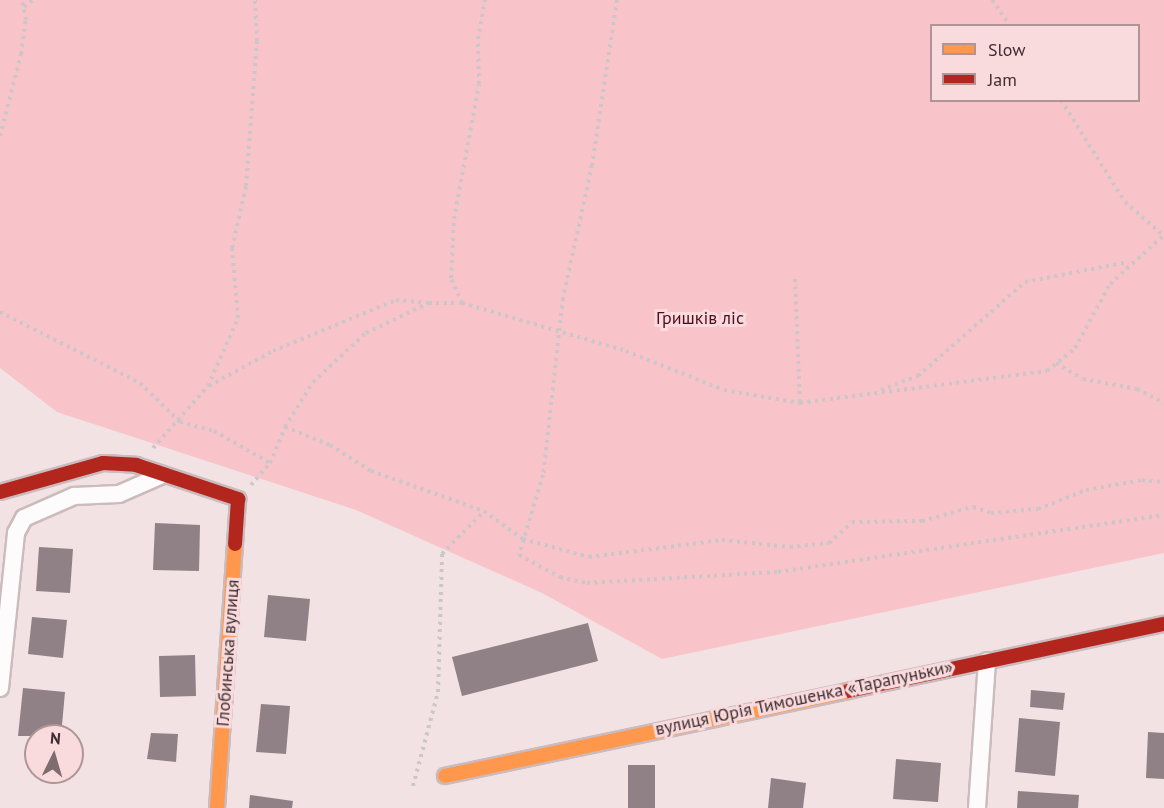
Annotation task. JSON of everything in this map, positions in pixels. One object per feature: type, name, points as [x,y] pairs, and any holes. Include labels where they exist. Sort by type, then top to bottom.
[{"type":"street","points":[[0,492],[103,463],[136,465],[160,476],[238,499]]},
{"type":"street","points":[[0,688],[16,533],[24,518],[74,496],[119,494],[160,476]]},
{"type":"street","name":"Глобинська вулиця","points":[[217,808],[238,499]]},
{"type":"street","name":"вулиця Юрія Тимошенка «Тарапуньки»","points":[[445,776],[1164,624]]},
{"type":"street","points":[[977,808],[987,661]]},
{"type":"path","points":[[0,136],[21,54],[22,0]]},
{"type":"path","points":[[23,7],[33,0]]},
{"type":"path","points":[[136,465],[180,422],[208,386],[238,318],[232,248],[246,186],[257,41],[255,0]]},
{"type":"path","points":[[462,303],[451,278],[454,219],[479,84],[478,39],[485,0]]},
{"type":"path","points":[[617,0],[592,165],[559,331],[543,475],[519,555],[560,577],[586,583],[837,567],[910,556],[954,543],[1164,516]]},
{"type":"path","points":[[992,0],[1010,24]]},
{"type":"path","points":[[208,386],[273,351],[396,300],[462,303],[626,351],[724,390],[800,403],[1047,371],[1074,348],[1110,284],[1129,262],[1164,236],[1125,202],[1062,102]]},
{"type":"path","points":[[875,392],[918,376],[1024,282],[1129,262]]},
{"type":"path","points":[[795,279],[800,403]]},
{"type":"path","points":[[238,499],[270,463],[285,427],[313,382],[366,333],[429,303]]},
{"type":"path","points":[[0,312],[140,383],[180,422],[214,431],[270,463]]},
{"type":"path","points":[[1056,363],[1083,379],[1137,389],[1164,403]]},
{"type":"path","points":[[285,427],[330,445],[371,471],[484,511],[523,539],[589,557],[722,540],[790,547],[829,543],[852,522],[922,521],[973,507],[991,513],[1038,509],[1086,490],[1142,480],[1164,482]]},
{"type":"path","points":[[413,786],[438,692],[442,554],[484,511]]},
{"type":"green space","name":"Гришків ліс","points":[[0,0],[1164,0],[1164,553],[662,659],[542,593],[356,510],[57,412],[0,368]]},
{"type":"building","points":[[155,523],[200,525],[199,571],[153,570]]},
{"type":"building","points":[[39,547],[73,549],[70,593],[36,591]]},
{"type":"building","points":[[268,595],[310,599],[306,641],[264,637]]},
{"type":"building","points":[[32,617],[67,620],[63,658],[28,654]]},
{"type":"building","points":[[588,623],[598,661],[462,696],[452,657]]},
{"type":"building","points":[[195,655],[196,696],[160,697],[159,656]]},
{"type":"building","points":[[23,688],[65,692],[62,724],[24,724],[24,736],[18,736]]},
{"type":"building","points":[[1031,690],[1065,693],[1063,710],[1030,707]]},
{"type":"building","points":[[261,704],[290,706],[286,754],[256,752]]},
{"type":"building","points":[[1019,718],[1060,722],[1055,776],[1015,772]]},
{"type":"building","points":[[1148,732],[1164,733],[1164,779],[1146,778]]},
{"type":"building","points":[[151,733],[178,734],[176,762],[147,759]]},
{"type":"building","points":[[896,759],[941,763],[938,802],[893,799]]},
{"type":"building","points":[[628,765],[655,765],[655,808],[628,808]]},
{"type":"building","points":[[771,778],[806,783],[803,808],[768,808]]},
{"type":"building","points":[[1018,791],[1079,795],[1078,808],[1017,808]]},
{"type":"building","points":[[250,795],[293,801],[292,808],[249,808]]},
{"type":"traffic: slow","points":[[217,808],[235,544]]},
{"type":"traffic: slow","points":[[445,776],[848,691]]},
{"type":"traffic: jam","points":[[0,492],[103,463],[136,465],[238,499],[235,544]]},
{"type":"traffic: jam","points":[[848,691],[1164,624]]}]
